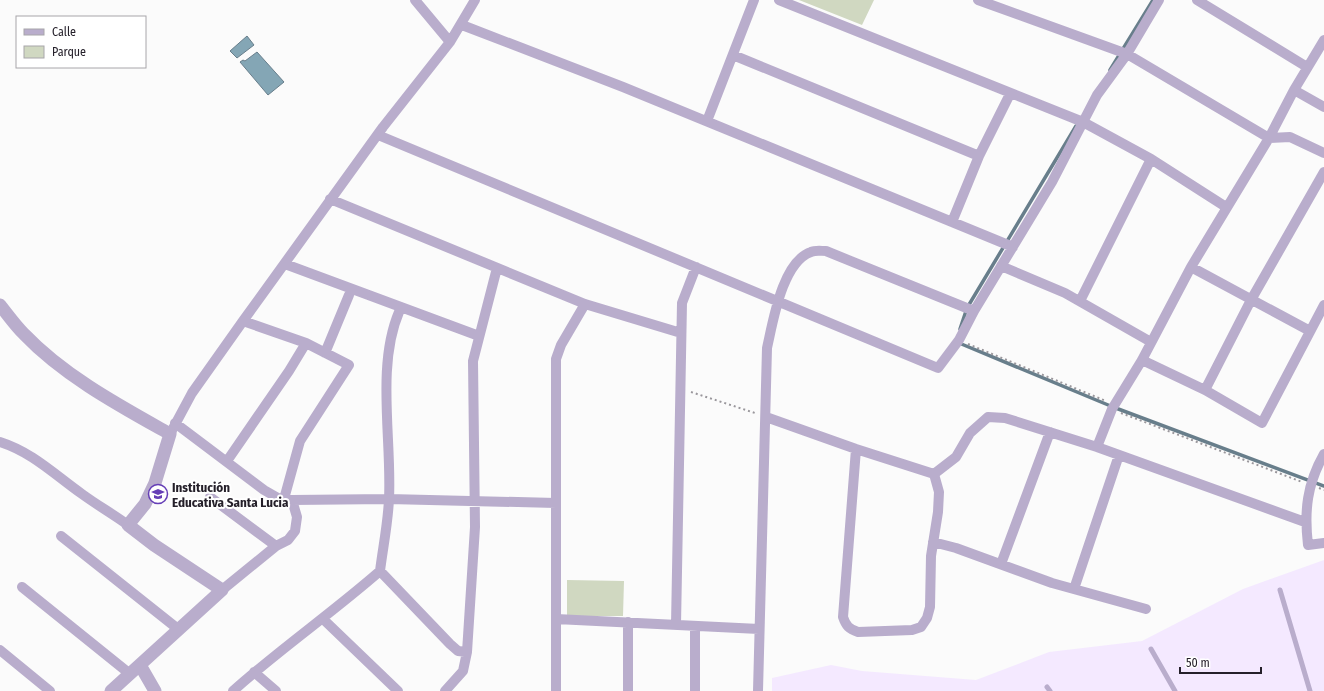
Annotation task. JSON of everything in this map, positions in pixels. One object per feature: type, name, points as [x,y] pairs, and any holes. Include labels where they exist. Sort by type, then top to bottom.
[{"type":"street","points":[[416,0],[450,42]]},
{"type":"street","points":[[128,525],[145,504],[155,483],[172,428],[192,393],[330,199],[450,42],[462,25],[475,0]]},
{"type":"street","points":[[707,122],[754,0]]},
{"type":"street","points":[[779,0],[1010,94],[1083,122],[1152,159],[1226,207]]},
{"type":"street","points":[[978,0],[1127,54],[1269,138],[1290,137],[1324,153]]},
{"type":"street","points":[[378,135],[938,368],[959,340],[974,311],[1052,182],[1097,95],[1127,54],[1159,0]]},
{"type":"street","points":[[1197,0],[1307,67]]},
{"type":"street","points":[[462,25],[707,122],[1012,247]]},
{"type":"street","points":[[1097,447],[1112,409],[1142,360],[1191,268],[1226,207],[1269,138],[1307,67],[1321,51],[1324,40]]},
{"type":"street","points":[[733,56],[979,156]]},
{"type":"street","points":[[1294,90],[1324,106]]},
{"type":"street","points":[[952,222],[979,156],[1010,94]]},
{"type":"street","points":[[1080,301],[1152,159]]},
{"type":"street","points":[[1205,390],[1252,300],[1324,172]]},
{"type":"street","points":[[330,199],[585,304],[681,333]]},
{"type":"street","points":[[758,691],[767,348],[778,302],[792,270],[799,259],[811,251],[826,251],[974,311]]},
{"type":"street","points":[[285,264],[479,336]]},
{"type":"street","points":[[1001,266],[1080,301],[1151,342]]},
{"type":"street","points":[[676,625],[682,303],[696,267]]},
{"type":"street","points":[[445,691],[463,672],[468,652],[476,527],[473,360],[497,268]]},
{"type":"street","points":[[1191,268],[1310,330]]},
{"type":"street","points":[[325,353],[349,295]]},
{"type":"street","points":[[556,691],[556,359],[561,345],[585,304]]},
{"type":"street","points":[[0,305],[24,334],[70,373],[104,397],[172,428],[227,460],[264,490],[278,498],[556,503]]},
{"type":"street","points":[[1142,360],[1205,390],[1262,423],[1324,305]]},
{"type":"street","points":[[233,691],[254,672],[323,619],[380,571],[389,499],[387,359],[392,330],[399,312]]},
{"type":"street","points":[[111,691],[222,590],[276,546],[288,540],[295,531],[296,517],[288,499],[300,441],[349,365],[306,343],[243,321]]},
{"type":"street","points":[[227,460],[289,371],[306,343]]},
{"type":"street","points":[[766,417],[856,449],[934,474]]},
{"type":"street","points":[[934,474],[956,457],[970,433],[988,417],[1005,418],[1097,447],[1305,522]]},
{"type":"street","points":[[1001,564],[1050,432]]},
{"type":"street","points":[[0,442],[14,446],[36,458],[83,495],[128,525],[154,545],[222,590]]},
{"type":"street","points":[[856,449],[843,617],[846,625],[851,630],[858,632],[912,630],[921,627],[927,618],[930,607],[933,542],[939,492],[934,474]]},
{"type":"street","points":[[1324,454],[1314,472],[1310,485],[1305,522],[1308,545],[1324,543]]},
{"type":"street","points":[[1074,589],[1119,455]]},
{"type":"street","points":[[210,498],[276,546]]},
{"type":"street","points":[[61,536],[178,629]]},
{"type":"street","points":[[933,542],[1074,589],[1146,609]]},
{"type":"street","points":[[380,571],[450,644],[458,651],[468,652]]},
{"type":"street","points":[[22,587],[130,674]]},
{"type":"street","points":[[323,619],[398,691]]},
{"type":"street","points":[[556,619],[759,629]]},
{"type":"street","points":[[628,622],[628,691]]},
{"type":"street","points":[[695,626],[695,691]]},
{"type":"street","points":[[0,650],[50,691]]},
{"type":"street","points":[[140,665],[155,691]]},
{"type":"street","points":[[254,672],[276,691]]},
{"type":"lane","points":[[1280,590],[1310,691]]},
{"type":"lane","points":[[1151,649],[1175,691]]},
{"type":"path","points":[[959,340],[1106,401],[1112,409],[1324,490]]},
{"type":"path","points":[[680,389],[766,417]]},
{"type":"shaded area","points":[[1324,560],[1324,691],[772,691],[772,678],[831,665],[862,671],[976,680],[1049,652],[1142,641],[1243,589]]},
{"type":"green space","points":[[799,0],[874,0],[862,25]]},
{"type":"green space","points":[[567,580],[624,581],[623,616],[567,616]]},
{"type":"water","points":[[247,36],[254,45],[237,58],[230,51]]},
{"type":"water","points":[[257,52],[284,82],[268,95],[240,62],[243,60],[245,61]]},
{"type":"waterway","points":[[1110,70],[1153,0]]},
{"type":"waterway","points":[[960,329],[967,308],[1076,126]]},
{"type":"waterway","points":[[959,343],[1113,407],[1324,486]]},
{"type":"place","name":"Institución Educativa Santa Lucia","points":[[158,494]]}]
